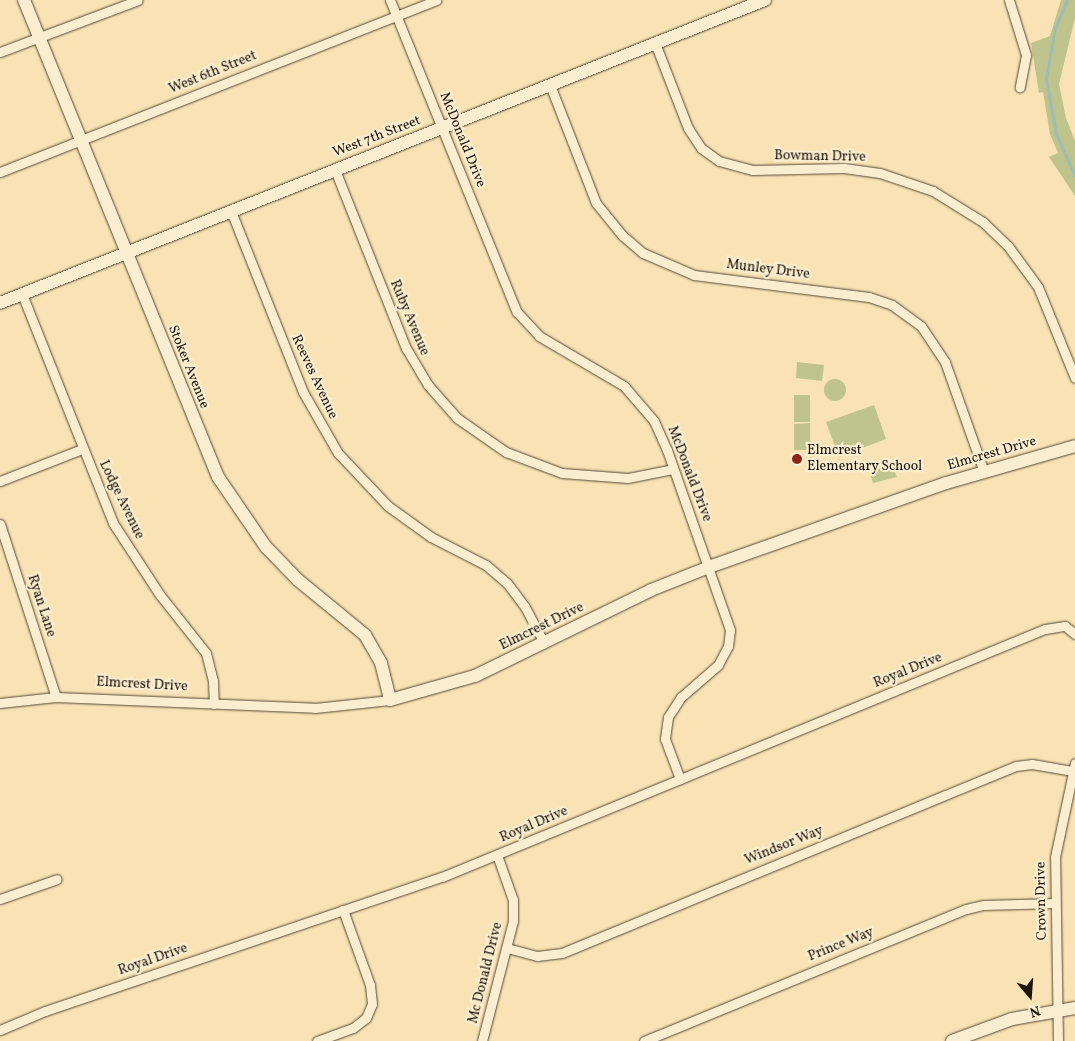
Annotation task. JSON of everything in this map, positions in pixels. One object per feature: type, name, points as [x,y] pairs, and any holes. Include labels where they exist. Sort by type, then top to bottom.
[{"type":"street","name":"Stoker Avenue","points":[[24,0],[218,477],[266,547],[298,580],[365,635],[381,663],[390,700]]},
{"type":"street","points":[[0,52],[138,0]]},
{"type":"street","name":"McDonald Drive","points":[[390,0],[517,312],[539,336],[611,376],[635,397],[660,433],[709,567],[728,623],[730,638],[718,665],[681,697],[668,717],[665,739],[680,779]]},
{"type":"street","name":"West 6th Street","points":[[0,172],[436,0]]},
{"type":"street","name":"West 7th Street","points":[[0,303],[765,0]]},
{"type":"street","points":[[1009,0],[1026,55],[1020,87]]},
{"type":"street","name":"Bowman Drive","points":[[655,44],[693,139],[719,161],[752,170],[844,168],[880,173],[933,191],[983,222],[1008,246],[1038,287],[1075,378]]},
{"type":"street","name":"Munley Drive","points":[[550,85],[596,203],[622,235],[643,252],[694,274],[869,297],[892,305],[922,326],[945,362],[984,472]]},
{"type":"street","name":"Ruby Avenue","points":[[335,170],[406,348],[428,384],[457,418],[506,452],[562,473],[621,478],[673,469]]},
{"type":"street","name":"Reeves Avenue","points":[[231,211],[303,392],[338,453],[362,481],[394,511],[431,537],[486,566],[507,583],[525,607],[544,642]]},
{"type":"street","name":"Lodge Avenue","points":[[22,294],[82,449],[125,543],[160,595],[206,653],[213,681],[214,704]]},
{"type":"street","name":"Elmcrest Drive","points":[[0,703],[56,697],[315,708],[390,700],[475,676],[651,590],[709,567],[984,472],[1075,446]]},
{"type":"street","points":[[0,482],[82,449]]},
{"type":"street","name":"Ryan Lane","points":[[0,524],[56,697]]},
{"type":"street","name":"Royal Drive","points":[[0,1030],[45,1011],[344,910],[497,855],[1046,629],[1057,626],[1072,631]]},
{"type":"street","name":"Windsor Way","points":[[507,948],[538,956],[562,953],[1016,766],[1032,764],[1074,767]]},
{"type":"street","name":"Crown Drive","points":[[1058,1041],[1054,857],[1074,767]]},
{"type":"street","name":"Mc Donald Drive","points":[[482,1041],[514,921],[513,900],[497,855]]},
{"type":"street","points":[[0,898],[57,879]]},
{"type":"street","name":"Prince Way","points":[[644,1041],[966,909],[984,905],[1055,903]]},
{"type":"street","points":[[317,1041],[353,1028],[366,1018],[372,1004],[370,985],[344,910]]},
{"type":"street","points":[[952,1041],[998,1023],[1075,1008]]},
{"type":"green space","points":[[1061,0],[1075,0],[1075,18],[1059,84],[1066,118],[1075,141],[1075,196],[1049,157],[1058,153],[1050,134],[1043,92],[1039,93],[1031,43],[1050,36]]},
{"type":"green space","points":[[797,362],[824,365],[822,381],[796,378]]},
{"type":"green space","points":[[835,379],[845,386],[846,390],[839,400],[835,401],[825,394],[824,390],[831,380]]},
{"type":"green space","points":[[794,395],[810,395],[810,422],[794,422]]},
{"type":"green space","points":[[874,405],[886,439],[839,457],[826,422]]},
{"type":"green space","points":[[810,423],[810,450],[794,450],[794,424]]},
{"type":"green space","points":[[892,466],[897,477],[873,483],[870,474],[873,470]]},
{"type":"waterway","points":[[1067,0],[1055,28],[1046,78],[1056,134],[1075,176]]},
{"type":"place","name":"Elmcrest Elementary School","points":[[797,459]]}]
